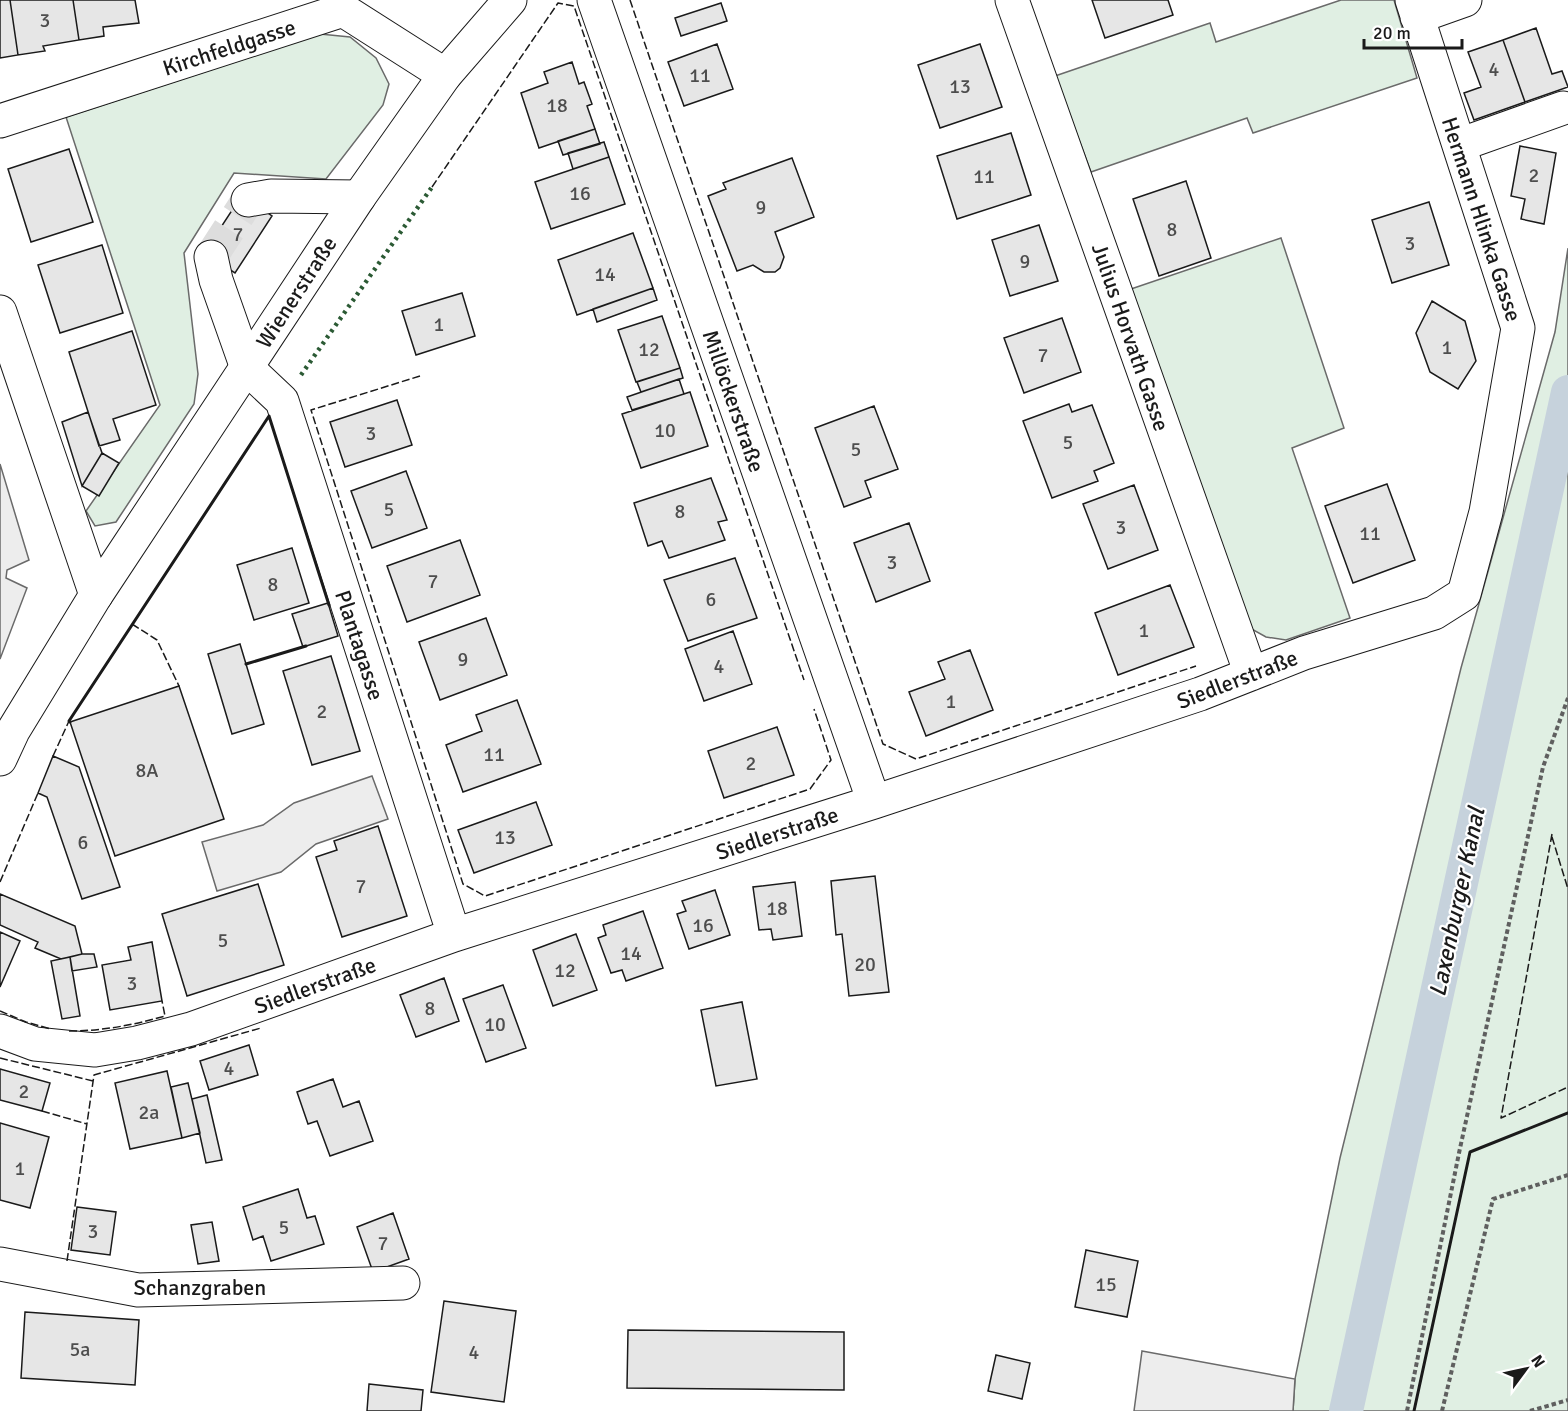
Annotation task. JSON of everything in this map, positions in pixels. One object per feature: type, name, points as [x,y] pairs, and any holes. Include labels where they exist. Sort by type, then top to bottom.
[{"type":"street","name":"Wienerstraße","points":[[0,759],[13,731],[96,595],[359,196],[445,75],[510,0]]},
{"type":"street","name":"Millöckerstraße","points":[[594,0],[874,802]]},
{"type":"street","name":"Julius Horvath Gasse","points":[[1012,0],[1251,674]]},
{"type":"street","points":[[1415,9],[1465,0]]},
{"type":"street","name":"Kirchfeldgasse","points":[[0,122],[342,5],[445,75]]},
{"type":"street","name":"Hermann Hlinka Gasse","points":[[1415,9],[1518,328],[1486,513]]},
{"type":"street","points":[[1459,145],[1563,108]]},
{"type":"street","points":[[262,202],[359,196]]},
{"type":"street","points":[[218,269],[247,368]]},
{"type":"street","points":[[0,312],[96,595]]},
{"type":"street","name":"Plantagasse","points":[[247,368],[282,401],[454,935]]},
{"type":"street","name":"Siedlerstraße","points":[[0,1031],[35,1044],[95,1050],[137,1043],[191,1029],[454,935],[874,802],[1200,694],[1304,653],[1434,613],[1464,594],[1486,513]]},
{"type":"street","name":"Schanzgraben","points":[[0,1264],[138,1290],[403,1283]]},
{"type":"path","points":[[1407,1411],[1459,1154],[1542,767],[1568,698]]},
{"type":"path","points":[[1442,1411],[1493,1199],[1568,1175]]},
{"type":"path","points":[[1530,1411],[1568,1400]]},
{"type":"green space","points":[[1341,0],[1394,0],[1417,78],[1253,133],[1247,118],[1091,172],[1055,76],[1210,23],[1216,42]]},
{"type":"green space","points":[[320,34],[350,37],[376,58],[389,84],[383,105],[326,179],[234,173],[184,253],[198,374],[194,404],[116,522],[95,526],[86,511],[160,405],[66,117]]},
{"type":"green space","points":[[1281,238],[1344,428],[1292,448],[1350,618],[1286,640],[1266,637],[1248,627],[1131,289]]},
{"type":"green space","points":[[1568,248],[1568,1411],[1293,1411],[1295,1379],[1340,1158],[1461,668],[1555,332]]},
{"type":"shaded area","points":[[0,464],[29,560],[7,570],[6,578],[27,588],[0,659]]},
{"type":"shaded area","points":[[372,776],[388,819],[316,844],[281,872],[217,891],[202,842],[263,825],[294,803]]},
{"type":"shaded area","points":[[1142,1351],[1295,1379],[1293,1411],[1134,1411]]},
{"type":"building","points":[[0,0],[10,0],[18,55],[0,58]]},
{"type":"building","points":[[10,0],[73,0],[79,40],[43,46],[45,51],[18,55]]},
{"type":"building","points":[[73,0],[135,0],[139,23],[103,27],[104,36],[79,40]]},
{"type":"building","points":[[1092,0],[1168,0],[1173,15],[1105,38]]},
{"type":"building","points":[[721,3],[727,21],[681,36],[675,18]]},
{"type":"building","points":[[1536,28],[1552,74],[1562,71],[1568,87],[1525,102],[1503,40]]},
{"type":"building","points":[[1503,40],[1525,102],[1474,120],[1464,93],[1481,87],[1468,52]]},
{"type":"building","points":[[717,44],[733,89],[684,106],[668,62]]},
{"type":"building","points":[[980,44],[1002,107],[940,128],[918,65]]},
{"type":"building","points":[[572,62],[579,84],[584,82],[592,104],[587,106],[595,129],[539,148],[521,93],[548,83],[544,72]]},
{"type":"building","points":[[595,129],[600,144],[563,155],[558,141]]},
{"type":"building","points":[[1011,133],[1031,195],[957,219],[937,156]]},
{"type":"building","points":[[604,142],[609,157],[573,169],[568,153]]},
{"type":"building","points":[[1520,146],[1556,153],[1544,224],[1521,219],[1525,199],[1511,196]]},
{"type":"building","points":[[69,149],[93,222],[31,242],[8,169]]},
{"type":"building","points":[[609,157],[625,204],[551,229],[535,182]]},
{"type":"building","points":[[792,158],[814,217],[775,232],[784,257],[780,268],[775,272],[764,272],[753,265],[737,271],[708,196],[726,189],[723,183]]},
{"type":"building","points":[[1186,181],[1211,258],[1159,276],[1133,199]]},
{"type":"building","points":[[242,195],[272,216],[235,273],[204,253]]},
{"type":"building","points":[[1429,202],[1449,265],[1392,283],[1372,220]]},
{"type":"building","points":[[1039,225],[1058,281],[1010,296],[992,240]]},
{"type":"building","points":[[633,233],[653,288],[577,315],[558,260]]},
{"type":"building","points":[[102,245],[123,313],[60,333],[38,265]]},
{"type":"building","points":[[653,288],[657,300],[597,322],[593,309]]},
{"type":"building","points":[[462,293],[475,336],[416,355],[402,311]]},
{"type":"building","points":[[1432,301],[1465,321],[1476,361],[1458,389],[1430,372],[1416,333]]},
{"type":"building","points":[[662,316],[680,368],[636,382],[618,330]]},
{"type":"building","points":[[1062,318],[1081,372],[1024,393],[1004,338]]},
{"type":"building","points":[[132,331],[156,405],[113,419],[120,440],[99,446],[69,352]]},
{"type":"building","points":[[680,368],[683,378],[641,392],[637,382]]},
{"type":"building","points":[[679,379],[684,394],[632,410],[627,397]]},
{"type":"building","points":[[690,392],[708,446],[641,468],[622,414]]},
{"type":"building","points":[[397,400],[412,445],[345,467],[330,422]]},
{"type":"building","points":[[1069,404],[1072,412],[1092,405],[1114,463],[1094,471],[1098,481],[1052,498],[1023,421]]},
{"type":"building","points":[[874,406],[898,469],[865,481],[871,497],[844,507],[815,428]]},
{"type":"building","points":[[88,412],[102,453],[82,486],[62,422]]},
{"type":"building","points":[[102,453],[119,463],[99,496],[82,486]]},
{"type":"building","points":[[406,471],[427,528],[372,548],[351,491]]},
{"type":"building","points":[[711,478],[727,520],[718,522],[725,540],[669,558],[662,541],[648,546],[634,503]]},
{"type":"building","points":[[1387,484],[1415,560],[1353,583],[1325,506]]},
{"type":"building","points":[[1134,485],[1158,550],[1108,569],[1083,504]]},
{"type":"building","points":[[909,523],[930,581],[876,602],[854,543]]},
{"type":"building","points":[[460,540],[480,595],[407,622],[387,566]]},
{"type":"building","points":[[292,548],[309,603],[254,620],[237,565]]},
{"type":"building","points":[[735,558],[757,618],[688,641],[664,580]]},
{"type":"building","points":[[1170,585],[1194,647],[1118,675],[1095,613]]},
{"type":"building","points":[[328,603],[338,636],[303,647],[292,614]]},
{"type":"building","points":[[486,618],[507,675],[440,700],[419,642]]},
{"type":"building","points":[[733,631],[752,684],[704,701],[685,649]]},
{"type":"building","points":[[240,644],[264,724],[232,734],[208,654]]},
{"type":"building","points":[[970,650],[993,710],[926,736],[909,692],[945,679],[938,662]]},
{"type":"building","points":[[331,656],[360,751],[312,765],[283,671]]},
{"type":"building","points":[[179,686],[224,819],[115,856],[70,722]]},
{"type":"building","points":[[517,700],[541,764],[463,792],[446,745],[482,731],[476,715]]},
{"type":"building","points":[[777,727],[794,775],[724,798],[708,751]]},
{"type":"building","points":[[53,756],[79,767],[120,887],[82,899],[47,797],[38,793]]},
{"type":"building","points":[[536,802],[552,845],[474,873],[458,830]]},
{"type":"building","points":[[378,826],[407,916],[342,937],[316,857],[337,850],[334,841]]},
{"type":"building","points":[[875,876],[889,992],[849,996],[842,934],[836,935],[831,881]]},
{"type":"building","points":[[795,882],[802,936],[773,940],[771,929],[759,930],[753,887]]},
{"type":"building","points":[[258,884],[284,965],[187,996],[162,914]]},
{"type":"building","points":[[715,890],[730,935],[689,949],[677,914],[686,911],[682,901]]},
{"type":"building","points":[[0,894],[75,926],[82,954],[61,959],[35,948],[38,942],[0,925]]},
{"type":"building","points":[[643,911],[663,968],[626,981],[622,970],[611,973],[598,938],[606,935],[603,925]]},
{"type":"building","points":[[0,932],[20,941],[0,987]]},
{"type":"building","points":[[576,934],[597,990],[553,1006],[533,950]]},
{"type":"building","points":[[152,942],[162,1001],[110,1010],[102,965],[131,960],[128,947]]},
{"type":"building","points":[[94,954],[97,967],[72,971],[70,957]]},
{"type":"building","points":[[70,957],[80,1016],[62,1019],[51,961]]},
{"type":"building","points":[[444,978],[459,1021],[416,1037],[400,995]]},
{"type":"building","points":[[503,985],[526,1048],[486,1062],[463,999]]},
{"type":"building","points":[[742,1002],[757,1079],[716,1086],[701,1010]]},
{"type":"building","points":[[249,1045],[258,1075],[209,1090],[200,1061]]},
{"type":"building","points":[[0,1069],[50,1083],[42,1111],[0,1100]]},
{"type":"building","points":[[167,1071],[182,1138],[130,1149],[115,1083]]},
{"type":"building","points":[[333,1079],[343,1107],[359,1101],[373,1141],[330,1156],[317,1121],[308,1124],[297,1092]]},
{"type":"building","points":[[188,1083],[200,1133],[182,1138],[171,1087]]},
{"type":"building","points":[[207,1095],[222,1160],[206,1163],[192,1099]]},
{"type":"building","points":[[0,1123],[49,1137],[30,1208],[0,1200]]},
{"type":"building","points":[[298,1189],[307,1218],[315,1216],[324,1244],[271,1261],[263,1236],[253,1240],[243,1207]]},
{"type":"building","points":[[77,1207],[116,1212],[110,1255],[71,1250]]},
{"type":"building","points":[[393,1213],[409,1259],[373,1272],[357,1227]]},
{"type":"building","points":[[212,1222],[219,1261],[198,1264],[191,1225]]},
{"type":"building","points":[[1086,1250],[1138,1261],[1127,1317],[1075,1307]]},
{"type":"building","points":[[444,1301],[516,1311],[504,1402],[431,1392]]},
{"type":"building","points":[[25,1312],[139,1320],[135,1385],[21,1378]]},
{"type":"building","points":[[628,1330],[844,1332],[844,1390],[627,1388]]},
{"type":"building","points":[[996,1355],[1030,1363],[1022,1399],[988,1391]]},
{"type":"building","points":[[369,1384],[423,1390],[421,1411],[367,1411]]},
{"type":"waterway","name":"Laxenburger Kanal","points":[[1346,1411],[1568,392]]},
{"type":"tunnel","points":[[211,257],[248,200]]},
{"type":"hedge","points":[[301,375],[432,187]]},
{"type":"fence","points":[[630,0],[883,744],[916,759],[1196,666]]},
{"type":"fence","points":[[432,187],[558,3],[574,6],[804,680]]},
{"type":"fence","points":[[420,376],[311,410],[463,884],[485,896],[810,789],[831,760],[814,709]]},
{"type":"fence","points":[[132,624],[157,640],[179,686]]},
{"type":"fence","points":[[53,756],[69,721]]},
{"type":"fence","points":[[0,882],[38,793]]},
{"type":"fence","points":[[1552,834],[1501,1118],[1568,1087]]},
{"type":"fence","points":[[1552,837],[1568,889]]},
{"type":"fence","points":[[69,1031],[118,1027],[165,1016],[162,1001]]},
{"type":"fence","points":[[0,1011],[51,1029]]},
{"type":"fence","points":[[67,1261],[94,1075],[261,1028]]},
{"type":"fence","points":[[0,1058],[93,1081]]},
{"type":"fence","points":[[42,1111],[87,1124]]},
{"type":"wall","points":[[70,722],[269,416],[329,605]]},
{"type":"wall","points":[[246,664],[306,646]]},
{"type":"wall","points":[[1414,1411],[1470,1152],[1568,1113]]}]
